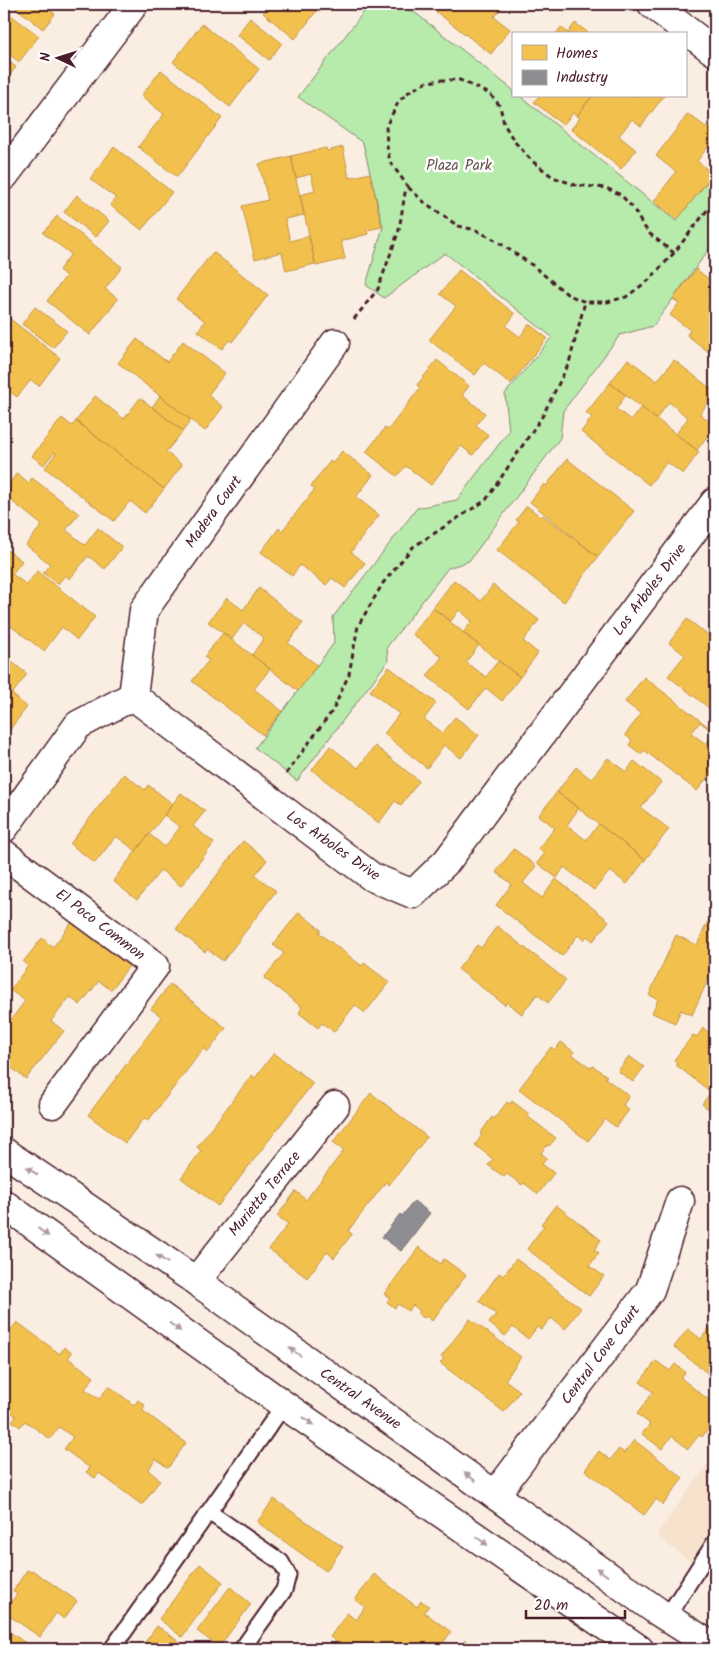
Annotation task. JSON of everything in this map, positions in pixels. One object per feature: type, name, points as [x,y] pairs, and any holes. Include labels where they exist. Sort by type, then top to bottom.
[{"type":"street","points":[[4,176],[134,4]]},
{"type":"street","points":[[652,4],[715,52]]},
{"type":"street","name":"Madera Court","points":[[133,696],[144,610],[335,343]]},
{"type":"street","name":"Los Arboles Drive","points":[[133,696],[372,877],[413,894],[447,861],[715,502]]},
{"type":"street","points":[[4,825],[78,725],[133,696]]},
{"type":"street","name":"El Poco Common","points":[[4,854],[156,966],[53,1104]]},
{"type":"street","name":"Murietta Terrace","points":[[196,1281],[335,1106]]},
{"type":"street","name":"Central Avenue","points":[[4,1152],[196,1281],[677,1624],[715,1648]]},
{"type":"street","name":"Central Cove Court","points":[[495,1495],[650,1290],[680,1201]]},
{"type":"street","points":[[6,1211],[284,1406],[639,1649]]},
{"type":"street","points":[[677,1624],[715,1632]]},
{"type":"lane","points":[[112,1649],[284,1406]]},
{"type":"lane","points":[[209,1512],[281,1562],[288,1575],[284,1590],[242,1649]]},
{"type":"lane","points":[[677,1624],[715,1542]]},
{"type":"path","points":[[674,253],[650,234],[642,224],[634,208],[621,195],[606,188],[575,185],[553,177],[532,161],[514,141],[504,124],[500,106],[490,94],[460,80],[426,82],[410,91],[399,101],[386,126],[386,146],[390,162],[409,188],[424,202],[458,226],[476,230],[495,240],[532,265],[567,294],[585,302],[607,302],[626,297],[649,280],[674,253],[715,200]]},
{"type":"path","points":[[335,343],[378,288],[399,230],[405,192],[409,188]]},
{"type":"path","points":[[267,799],[333,710],[349,674],[358,626],[383,583],[413,547],[486,500],[542,415],[568,363],[585,302]]},
{"type":"shaded area","points":[[715,1454],[715,1581],[656,1535]]},
{"type":"green space","name":"Plaza Park","points":[[370,4],[404,4],[512,89],[512,98],[522,98],[676,221],[715,172],[715,241],[653,326],[620,335],[563,411],[560,438],[469,561],[448,568],[387,647],[388,661],[297,781],[255,748],[334,643],[333,617],[417,508],[457,500],[509,431],[505,394],[552,337],[445,253],[384,298],[366,285],[383,227],[363,143],[298,97]]},
{"type":"building: Homes","points":[[17,4],[42,4],[55,14],[43,29],[15,7]]},
{"type":"building: Homes","points":[[271,4],[322,4],[295,39],[263,13]]},
{"type":"building: Homes","points":[[426,4],[504,4],[494,17],[510,29],[491,54]]},
{"type":"building: Homes","points":[[4,10],[39,36],[19,62],[4,50]]},
{"type":"building: Homes","points":[[250,18],[282,43],[269,60],[237,35]]},
{"type":"building: Homes","points":[[575,23],[587,32],[569,32]]},
{"type":"building: Homes","points":[[202,24],[259,69],[230,107],[173,62]]},
{"type":"building: Homes","points":[[561,27],[567,32],[557,32]]},
{"type":"building: Homes","points":[[4,58],[16,67],[4,83]]},
{"type":"building: Homes","points":[[161,70],[222,118],[177,177],[138,147],[164,114],[141,96]]},
{"type":"building: Homes","points":[[537,98],[590,98],[577,116],[573,113],[563,125],[534,102]]},
{"type":"building: Homes","points":[[590,98],[662,98],[641,126],[632,119],[619,136],[636,150],[621,169],[571,129],[580,118],[577,116]]},
{"type":"building: Homes","points":[[688,114],[710,130],[715,123],[715,145],[712,142],[697,161],[713,174],[677,220],[654,201],[676,172],[656,156]]},
{"type":"building: Homes","points":[[114,147],[172,192],[142,230],[110,205],[116,198],[90,179]]},
{"type":"building: Homes","points":[[343,147],[349,178],[370,173],[382,227],[367,230],[368,234],[341,241],[345,259],[316,266],[300,195],[315,191],[311,174],[296,178],[291,156],[326,148],[327,151]]},
{"type":"building: Homes","points":[[291,156],[304,215],[285,219],[290,241],[309,236],[315,264],[286,271],[282,252],[255,259],[242,206],[268,200],[259,164]]},
{"type":"building: Homes","points":[[77,195],[109,221],[96,237],[64,212]]},
{"type":"building: Homes","points":[[57,216],[122,267],[105,289],[118,299],[90,335],[47,301],[66,276],[59,270],[71,254],[43,233]]},
{"type":"building: Homes","points":[[213,252],[268,295],[232,342],[229,340],[222,349],[198,331],[205,321],[176,299]]},
{"type":"building: Homes","points":[[696,269],[715,284],[715,357],[687,335],[690,330],[670,315],[679,303],[673,299]]},
{"type":"building: Homes","points":[[459,270],[515,314],[506,326],[520,337],[529,324],[547,338],[511,384],[484,363],[475,375],[429,340],[456,306],[440,294]]},
{"type":"building: Homes","points":[[35,307],[67,331],[53,348],[22,324]]},
{"type":"building: Homes","points":[[9,318],[60,358],[39,386],[31,380],[17,397],[4,387],[4,325]]},
{"type":"building: Homes","points":[[137,339],[167,362],[183,341],[225,373],[208,395],[223,407],[205,431],[118,363]]},
{"type":"building: Homes","points":[[628,359],[657,381],[674,360],[715,392],[700,414],[715,426],[697,450],[676,434],[688,418],[669,402],[656,419],[610,383]]},
{"type":"building: Homes","points":[[437,360],[469,386],[462,395],[485,413],[476,425],[488,435],[473,455],[461,446],[431,485],[406,466],[397,476],[366,452],[385,428],[388,430],[420,388],[417,385]]},
{"type":"building: Homes","points":[[610,383],[626,395],[616,409],[631,420],[641,407],[699,452],[683,474],[667,462],[649,485],[581,432],[592,417],[586,413]]},
{"type":"building: Homes","points":[[95,396],[124,419],[140,398],[183,431],[166,452],[182,465],[164,489],[76,421]]},
{"type":"building: Homes","points":[[160,396],[191,420],[183,431],[152,407]]},
{"type":"building: Homes","points":[[62,418],[72,426],[76,421],[164,489],[145,513],[130,501],[114,521],[45,468],[56,453],[54,452],[44,465],[32,456]]},
{"type":"building: Homes","points":[[342,451],[373,475],[356,497],[379,515],[351,552],[365,563],[345,588],[332,578],[326,585],[300,565],[292,576],[261,552],[279,528],[282,531],[315,489],[311,486],[330,461],[333,463]]},
{"type":"building: Homes","points":[[567,459],[634,511],[598,557],[530,502],[544,484],[546,486]]},
{"type":"building: Homes","points":[[17,473],[29,483],[32,478],[79,514],[66,530],[85,545],[98,528],[122,547],[105,569],[88,556],[70,579],[65,575],[58,584],[43,573],[50,564],[26,545],[42,525],[4,495],[4,490]]},
{"type":"building: Homes","points":[[527,506],[541,517],[543,515],[598,557],[564,602],[497,550],[519,522],[516,520]]},
{"type":"building: Homes","points":[[5,548],[22,561],[12,574],[27,585],[37,571],[95,617],[77,640],[62,627],[44,651],[4,621]]},
{"type":"building: Homes","points":[[454,580],[481,601],[493,585],[539,620],[523,641],[538,653],[520,677],[463,633],[472,621],[459,610],[451,621],[433,608]]},
{"type":"building: Homes","points":[[259,588],[303,623],[288,643],[317,665],[298,691],[252,655],[264,638],[244,623],[232,639],[208,622],[227,598],[243,610]]},
{"type":"building: Homes","points":[[433,608],[479,645],[466,662],[486,677],[498,661],[520,677],[502,701],[486,688],[469,709],[427,676],[442,657],[412,634]]},
{"type":"building: Homes","points":[[687,619],[715,640],[715,708],[713,711],[668,676],[685,655],[669,643]]},
{"type":"building: Homes","points":[[223,633],[270,669],[254,689],[282,711],[263,735],[192,681],[209,660],[204,657]]},
{"type":"building: Homes","points":[[4,656],[27,674],[12,694],[27,707],[8,732],[4,728]]},
{"type":"building: Homes","points":[[389,667],[436,703],[424,719],[443,733],[455,717],[479,735],[461,758],[444,745],[427,768],[384,734],[399,714],[370,691]]},
{"type":"building: Homes","points":[[644,677],[715,732],[715,778],[710,774],[697,791],[644,750],[641,754],[629,745],[632,740],[625,735],[641,714],[625,702]],"holes":[[[700,722],[714,733],[706,744],[691,733]]]},
{"type":"building: Homes","points":[[330,746],[358,768],[375,746],[419,781],[401,805],[395,801],[379,823],[312,770]]},
{"type":"building: Homes","points":[[608,758],[626,772],[634,761],[661,782],[641,808],[669,829],[645,860],[557,792],[576,767],[591,779]]},
{"type":"building: Homes","points":[[124,774],[145,790],[148,785],[173,804],[136,851],[116,836],[95,863],[70,844]]},
{"type":"building: Homes","points":[[557,792],[579,808],[567,825],[586,840],[599,824],[645,860],[627,884],[610,871],[594,890],[564,867],[557,878],[537,863],[545,853],[538,849],[555,828],[539,815]]},
{"type":"building: Homes","points":[[181,793],[205,811],[193,826],[214,843],[181,886],[161,870],[137,900],[113,881],[149,834],[165,847],[180,827],[164,815]]},
{"type":"building: Homes","points":[[243,841],[267,860],[255,875],[276,891],[223,961],[207,949],[205,952],[176,929]]},
{"type":"building: Homes","points":[[514,849],[536,866],[523,883],[542,898],[556,879],[609,921],[593,941],[587,936],[584,940],[578,935],[562,956],[496,905],[512,884],[496,872]]},
{"type":"building: Homes","points":[[715,888],[715,904],[708,898]]},
{"type":"building: Homes","points":[[299,912],[321,930],[319,933],[362,966],[364,963],[389,982],[365,1013],[355,1005],[334,1032],[322,1023],[318,1028],[299,1013],[302,1007],[264,978],[284,953],[273,945]]},
{"type":"building: Homes","points":[[709,919],[715,922],[715,964],[692,1015],[681,1010],[675,1023],[652,1013],[658,999],[649,995],[676,935],[697,945]]},
{"type":"building: Homes","points":[[72,922],[129,966],[111,990],[99,981],[80,1005],[70,997],[51,1021],[64,1031],[26,1079],[4,1062],[4,1029],[25,1001],[10,990],[28,966],[23,962],[42,938],[53,947]]},
{"type":"building: Homes","points":[[497,926],[566,980],[548,1003],[537,994],[522,1014],[506,1002],[505,1005],[458,969],[477,945],[481,948]]},
{"type":"building: Homes","points":[[170,984],[226,1028],[208,1052],[204,1048],[148,1121],[144,1118],[125,1143],[88,1115],[162,1017],[151,1009]]},
{"type":"building: Homes","points":[[703,1028],[715,1037],[715,1114],[702,1104],[711,1092],[676,1065],[677,1063],[674,1060],[693,1035],[697,1037]]},
{"type":"building: Homes","points":[[561,1042],[574,1052],[573,1055],[591,1068],[593,1066],[607,1076],[605,1078],[629,1096],[623,1105],[629,1110],[616,1127],[605,1119],[588,1141],[519,1089],[551,1047],[555,1050]]},
{"type":"building: Homes","points":[[274,1053],[313,1083],[218,1206],[181,1178],[201,1151],[197,1147],[252,1075],[255,1078]]},
{"type":"building: Homes","points":[[629,1056],[644,1067],[633,1082],[618,1071]]},
{"type":"building: Homes","points":[[371,1093],[427,1137],[389,1185],[386,1182],[348,1231],[352,1234],[334,1258],[327,1252],[307,1278],[269,1249],[288,1224],[277,1216],[296,1191],[306,1200],[344,1150],[333,1142]]},
{"type":"building: Homes","points":[[512,1101],[529,1114],[527,1116],[556,1138],[541,1153],[547,1158],[542,1164],[554,1173],[538,1194],[524,1183],[522,1185],[507,1174],[504,1177],[488,1165],[493,1159],[475,1145],[492,1117],[494,1119],[507,1102],[510,1104]]},
{"type":"building: Homes","points":[[556,1205],[601,1240],[594,1250],[599,1253],[589,1266],[604,1276],[589,1296],[527,1249],[544,1226],[541,1224]]},
{"type":"building: Homes","points":[[419,1247],[441,1264],[444,1259],[466,1275],[432,1321],[426,1316],[424,1318],[418,1314],[420,1311],[413,1305],[408,1311],[398,1304],[395,1308],[387,1302],[390,1298],[384,1294]]},
{"type":"building: Homes","points":[[516,1259],[581,1308],[565,1329],[551,1318],[541,1330],[537,1327],[528,1339],[513,1327],[505,1336],[489,1323],[496,1314],[479,1301],[499,1273],[503,1276]]},
{"type":"building: Homes","points":[[715,1274],[715,1287],[709,1282]]},
{"type":"building: Homes","points":[[470,1319],[521,1357],[505,1380],[520,1391],[504,1412],[440,1363],[444,1359],[441,1357]]},
{"type":"building: Homes","points":[[17,1322],[60,1354],[64,1347],[72,1353],[68,1358],[94,1377],[85,1389],[99,1399],[109,1386],[134,1405],[138,1400],[145,1405],[142,1410],[186,1443],[168,1468],[156,1459],[148,1470],[160,1480],[142,1505],[99,1473],[95,1478],[86,1472],[90,1468],[64,1449],[73,1437],[59,1427],[50,1439],[25,1421],[20,1427],[12,1421],[16,1416],[4,1407],[4,1359],[8,1354],[4,1352],[4,1339]]},
{"type":"building: Homes","points":[[710,1327],[715,1330],[715,1379],[674,1347],[688,1329],[701,1339]]},
{"type":"building: Homes","points":[[656,1361],[670,1371],[675,1364],[685,1372],[681,1378],[715,1405],[715,1415],[712,1419],[714,1421],[702,1437],[699,1435],[688,1449],[672,1436],[662,1449],[642,1434],[650,1424],[637,1414],[653,1392],[640,1382]]},
{"type":"building: Homes","points":[[634,1440],[683,1478],[663,1505],[656,1499],[644,1515],[585,1470],[599,1451],[610,1460],[619,1449],[624,1453]]},
{"type":"building: Homes","points":[[274,1499],[343,1547],[326,1571],[257,1522]]},
{"type":"building: Homes","points":[[200,1564],[223,1582],[182,1637],[159,1619]]},
{"type":"building: Homes","points":[[27,1570],[31,1572],[32,1570],[77,1601],[64,1619],[56,1613],[40,1637],[4,1612],[17,1594],[13,1591]]},
{"type":"building: Homes","points":[[374,1574],[417,1607],[421,1601],[429,1606],[424,1612],[451,1632],[443,1643],[451,1649],[346,1649],[330,1637],[347,1613],[356,1620],[365,1607],[355,1600]]},
{"type":"building: Homes","points":[[230,1587],[251,1604],[219,1647],[197,1631]]},
{"type":"building: Homes","points":[[157,1626],[181,1643],[176,1649],[140,1649]]},
{"type":"building: Homes","points":[[4,1628],[34,1649],[4,1649]]},
{"type":"building: Homes","points":[[465,1640],[477,1649],[459,1649]]},
{"type":"building: Industry","points":[[414,1201],[430,1213],[401,1251],[382,1237],[400,1214],[402,1216]]}]
